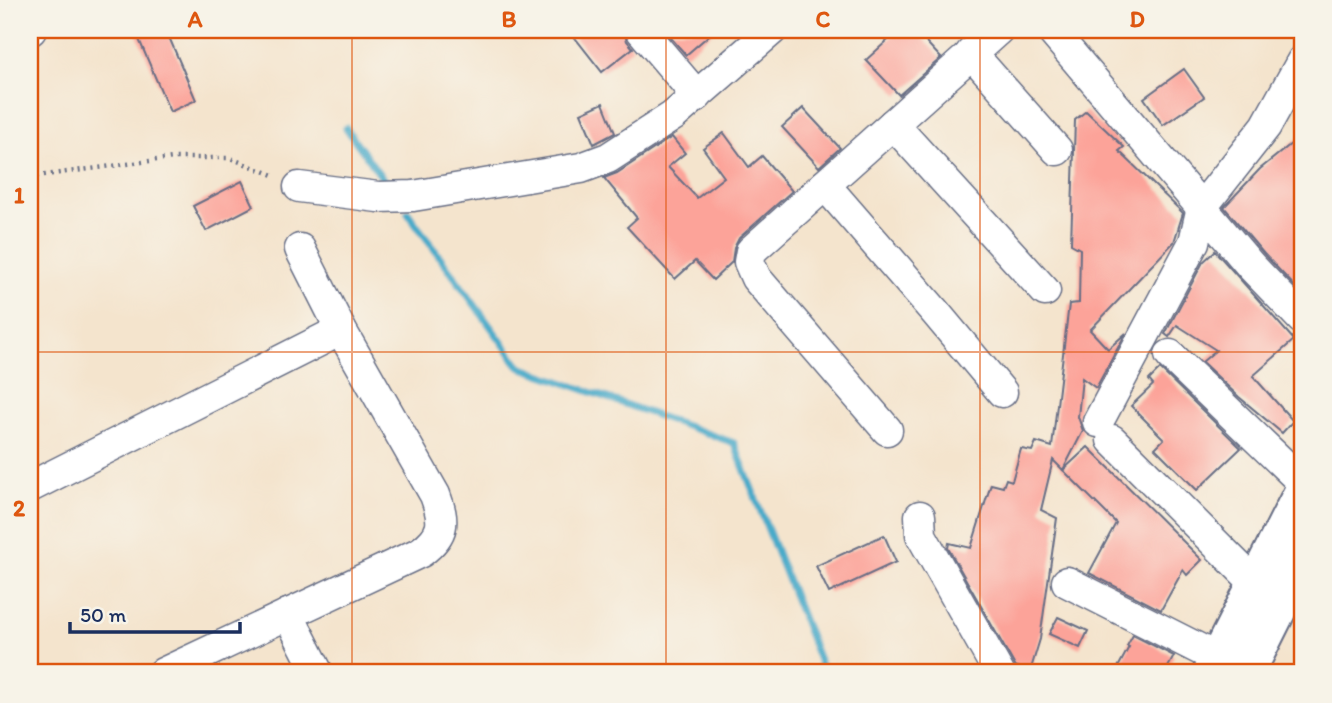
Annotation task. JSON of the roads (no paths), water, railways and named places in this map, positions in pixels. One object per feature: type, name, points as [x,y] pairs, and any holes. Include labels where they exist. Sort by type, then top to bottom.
[{"type":"highway","points":[[1225,669],[1257,585],[1302,495]]},
{"type":"highway","points":[[1225,669],[1302,559]]},
{"type":"street","points":[[641,30],[697,96]]},
{"type":"street","points":[[299,187],[377,197],[413,196],[581,168],[608,158],[673,116],[772,30]]},
{"type":"street","points":[[887,430],[756,278],[749,262],[751,251],[998,30]]},
{"type":"street","points":[[1051,30],[1251,266],[1302,319]]},
{"type":"street","points":[[971,54],[1057,150]]},
{"type":"street","points":[[1257,585],[1105,431],[1195,242],[1202,207],[1266,126],[1302,61]]},
{"type":"street","points":[[893,124],[1045,291]]},
{"type":"street","points":[[825,185],[1002,392]]},
{"type":"street","points":[[163,673],[421,552],[436,541],[441,529],[441,512],[435,495],[341,330],[300,249]]},
{"type":"street","points":[[30,488],[341,330]]},
{"type":"street","points":[[1170,355],[1302,482]]},
{"type":"street","points":[[920,516],[921,535],[999,673]]},
{"type":"street","points":[[1067,582],[1159,629],[1225,669]]},
{"type":"street","points":[[288,614],[318,673]]},
{"type":"waterway","points":[[346,128],[383,179]]},
{"type":"waterway","points":[[408,213],[520,367],[734,443],[824,673]]}]
